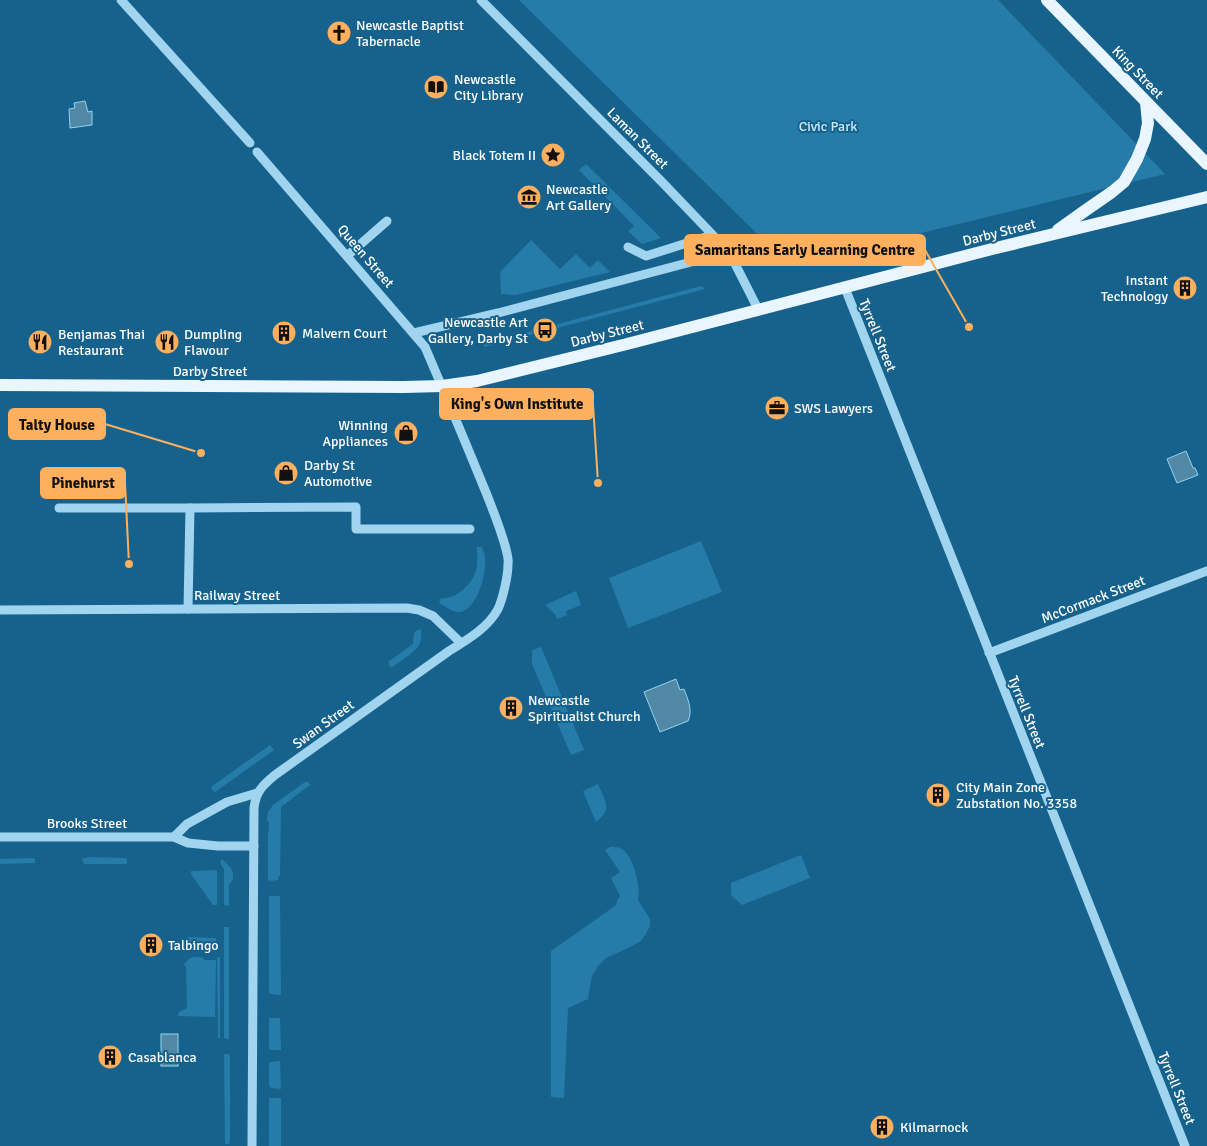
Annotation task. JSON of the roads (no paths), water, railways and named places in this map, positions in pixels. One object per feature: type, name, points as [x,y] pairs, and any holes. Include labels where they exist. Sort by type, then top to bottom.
[{"type":"main road","name":"King Street","points":[[1047,0],[1207,164]]},
{"type":"main road","points":[[1052,234],[1124,182],[1137,159],[1145,139],[1148,122],[1146,102]]},
{"type":"main road","name":"Darby Street","points":[[0,385],[404,387],[442,386],[477,381],[1052,234],[1206,198]]},
{"type":"street","points":[[120,0],[250,143]]},
{"type":"street","name":"Laman Street","points":[[481,0],[729,252],[758,309]]},
{"type":"street","name":"Queen Street","points":[[257,152],[414,333],[425,347],[442,386]]},
{"type":"street","points":[[347,256],[387,221]]},
{"type":"street","points":[[628,247],[646,256],[712,235]]},
{"type":"street","points":[[414,333],[498,313],[729,252]]},
{"type":"street","name":"Tyrrell Street","points":[[845,288],[1185,1146]]},
{"type":"street","name":"Swan Street","points":[[257,793],[275,775],[486,624],[498,608],[508,564],[504,542],[495,515],[442,386]]},
{"type":"street","points":[[59,508],[356,507],[356,529],[470,530]]},
{"type":"street","points":[[188,609],[190,508]]},
{"type":"street","name":"McCormack Street","points":[[989,654],[1207,571]]},
{"type":"street","name":"Railway Street","points":[[0,610],[407,608],[420,610],[433,616],[461,643]]},
{"type":"street","points":[[174,837],[186,824],[226,802],[257,793]]},
{"type":"street","points":[[252,1146],[254,808],[257,793]]},
{"type":"street","name":"Brooks Street","points":[[0,837],[174,837],[188,843],[218,846],[254,846]]},
{"type":"place","name":"Newcastle Baptist Tabernacle","points":[[339,33]]},
{"type":"place","name":"Newcastle City Library","points":[[436,87]]},
{"type":"place","name":"Black Totem II","points":[[553,155]]},
{"type":"place","name":"Newcastle Art Gallery","points":[[529,197]]},
{"type":"place","name":"Instant Technology","points":[[1185,288]]},
{"type":"place","name":"Samaritans Early Learning Centre","points":[[969,327]]},
{"type":"place","name":"Newcastle Art Gallery, Darby St","points":[[545,330]]},
{"type":"place","name":"Malvern Court","points":[[284,333]]},
{"type":"place","name":"Benjamas Thai Restaurant","points":[[40,342]]},
{"type":"place","name":"Dumpling Flavour","points":[[167,342]]},
{"type":"place","name":"SWS Lawyers","points":[[777,408]]},
{"type":"place","name":"Winning Appliances","points":[[406,433]]},
{"type":"place","name":"Talty House","points":[[201,453]]},
{"type":"place","name":"Darby St Automotive","points":[[286,473]]},
{"type":"place","name":"King's Own Institute","points":[[598,483]]},
{"type":"place","name":"Pinehurst","points":[[129,564]]},
{"type":"place","name":"Newcastle Spiritualist Church","points":[[511,708]]},
{"type":"place","name":"City Main Zone Zubstation No. 3358","points":[[938,795]]},
{"type":"place","name":"Talbingo","points":[[151,945]]},
{"type":"place","name":"Casablanca","points":[[110,1057]]},
{"type":"place","name":"Kilmarnock","points":[[882,1127]]},
{"type":"park label","name":"Civic Park","points":[[828,126]]}]
